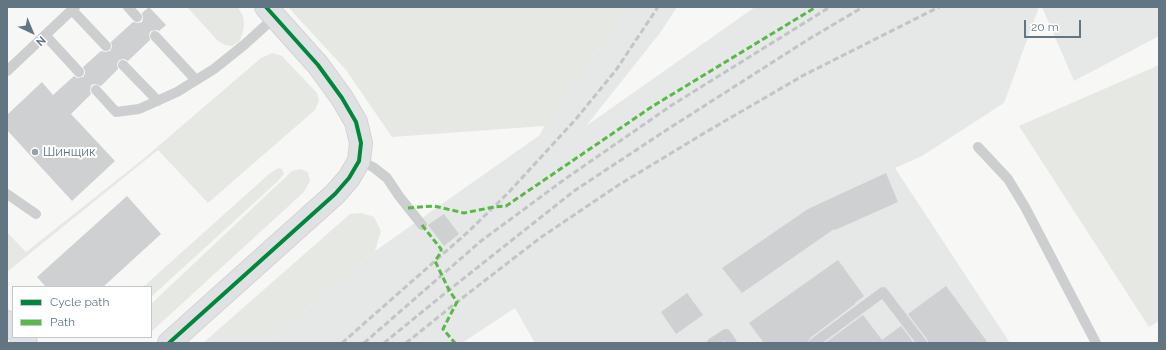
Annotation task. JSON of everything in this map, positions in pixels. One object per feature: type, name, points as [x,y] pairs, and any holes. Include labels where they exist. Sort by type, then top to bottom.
[{"type":"street","points":[[169,343],[335,194],[349,178],[359,161],[361,143],[356,122],[342,98],[318,65],[270,12]]},
{"type":"lane","points":[[128,7],[137,17]]},
{"type":"lane","points":[[7,71],[74,9],[106,46]]},
{"type":"lane","points":[[96,90],[116,112],[139,109],[158,101],[177,92],[214,69],[244,45],[270,12]]},
{"type":"lane","points":[[45,36],[79,72]]},
{"type":"lane","points":[[155,36],[196,80]]},
{"type":"lane","points":[[123,65],[158,101]]},
{"type":"lane","points":[[978,147],[1008,179],[1026,207],[1096,343]]},
{"type":"lane","points":[[359,161],[373,167],[387,178],[422,225]]},
{"type":"lane","points":[[7,194],[36,214]]},
{"type":"lane","points":[[814,343],[883,292],[922,343]]},
{"type":"lane","points":[[712,343],[726,334],[732,343]]},
{"type":"shaded area","points":[[187,7],[238,7],[243,16],[244,26],[239,42],[232,46],[225,45],[218,41]]},
{"type":"shaded area","points":[[288,7],[628,7],[544,126],[392,137],[346,70]]},
{"type":"shaded area","points":[[628,7],[677,7],[660,33],[586,126],[755,7],[1039,7],[1004,103],[922,156],[895,168],[1010,343],[535,343],[515,308],[462,343],[267,343],[375,251],[540,135],[544,126]]},
{"type":"shaded area","points":[[1042,7],[1159,7],[1159,36],[1074,81]]},
{"type":"shaded area","points":[[272,53],[282,56],[317,93],[319,101],[315,110],[208,203],[158,150],[7,272],[7,232],[26,252],[142,160],[261,58]]},
{"type":"shaded area","points":[[1159,65],[1159,321],[1149,327],[1019,126]]},
{"type":"shaded area","points":[[278,168],[282,169],[284,174],[152,296],[152,286],[144,286],[269,174]]},
{"type":"shaded area","points":[[300,169],[308,172],[310,181],[304,192],[152,331],[152,303],[292,171]]},
{"type":"shaded area","points":[[362,213],[374,217],[381,231],[375,251],[267,343],[203,343],[350,214]]},
{"type":"building","points":[[149,7],[166,25],[159,31],[151,31],[149,34],[150,40],[128,61],[124,59],[119,60],[117,64],[118,69],[101,86],[95,84],[91,85],[91,94],[71,114],[115,161],[72,201],[7,130],[7,115],[42,82],[53,95],[74,76],[77,78],[83,77],[85,71],[83,67],[101,51],[110,51],[112,47],[111,42],[133,22],[142,22],[142,13]]},
{"type":"building","points":[[886,173],[898,202],[835,230],[834,229],[742,293],[722,268],[808,209]]},
{"type":"building","points":[[127,196],[161,234],[104,286],[45,286],[37,277]]},
{"type":"building","points":[[444,214],[459,234],[444,246],[428,225]]},
{"type":"building","points":[[838,260],[864,296],[810,338],[808,343],[764,343],[749,323]]},
{"type":"building","points":[[946,286],[988,343],[928,343],[927,339],[908,314]]},
{"type":"building","points":[[687,293],[703,315],[676,334],[661,312]]},
{"type":"building","points":[[863,315],[882,340],[901,326],[914,343],[825,343]]},
{"type":"railway","points":[[342,343],[469,231],[509,192],[576,119],[616,70],[658,7]]},
{"type":"railway","points":[[364,343],[481,241],[565,179],[672,105],[830,7]]},
{"type":"railway","points":[[384,343],[574,191],[809,39],[863,7]]},
{"type":"railway","points":[[406,343],[540,238],[617,186],[804,75],[939,7]]},
{"type":"marked path","points":[[408,208],[434,206],[464,213],[506,206],[653,106],[816,7]]},
{"type":"marked path","points":[[422,225],[441,249],[441,252],[435,261],[449,290],[457,302],[443,329],[455,343]]},
{"type":"cycle path","points":[[169,343],[335,194],[349,178],[359,161],[361,143],[356,122],[342,98],[318,65],[266,7]]},
{"type":"place","name":"Шинщик","points":[[35,152]]}]
